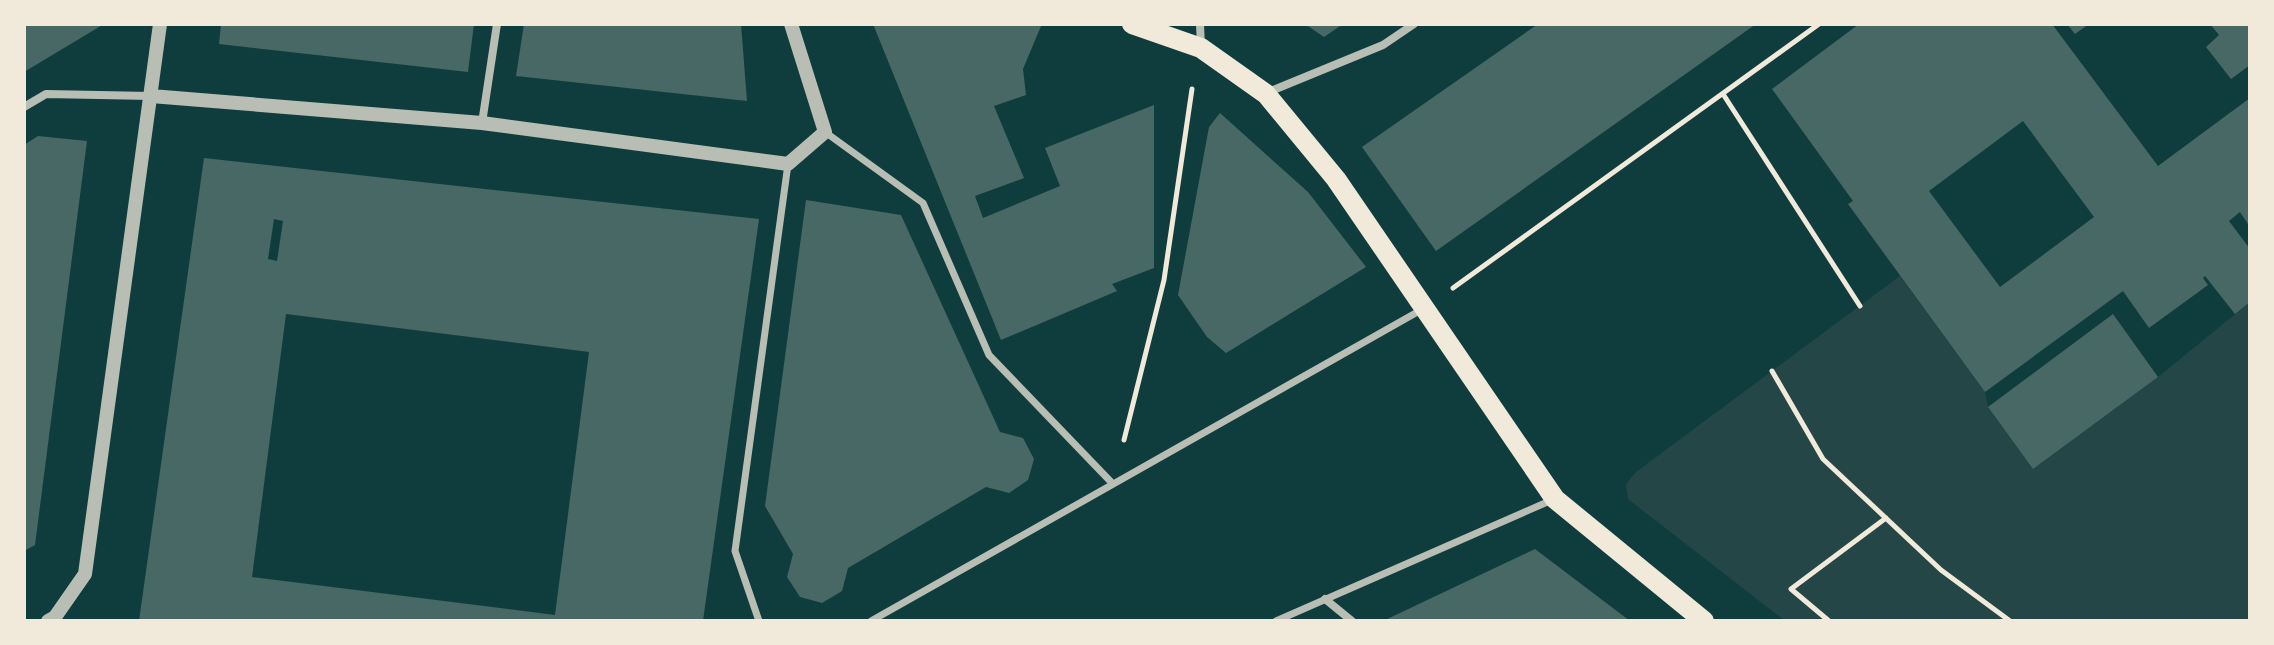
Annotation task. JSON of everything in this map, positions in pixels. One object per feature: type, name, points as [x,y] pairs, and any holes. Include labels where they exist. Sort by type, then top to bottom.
[{"type":"main road","points":[[1132,24],[1201,48],[1266,94],[1336,179],[1555,499],[1704,621]]},
{"type":"street","points":[[53,620],[85,574],[160,24]]},
{"type":"street","points":[[482,123],[497,24]]},
{"type":"street","points":[[791,24],[825,132],[923,203],[989,355],[1113,484]]},
{"type":"street","points":[[1200,24],[1201,48]]},
{"type":"street","points":[[1266,94],[1383,45],[1414,24]]},
{"type":"street","points":[[24,107],[46,94],[151,96],[482,123],[788,164]]},
{"type":"street","points":[[759,621],[735,551],[788,164],[825,132]]},
{"type":"street","points":[[871,621],[1426,307]]},
{"type":"street","points":[[1276,621],[1555,499]]},
{"type":"street","points":[[1325,599],[1352,621]]},
{"type":"path","points":[[1426,307],[1819,24]]},
{"type":"path","points":[[1113,484],[1164,280],[1201,48]]},
{"type":"path","points":[[1723,94],[1860,306]]},
{"type":"path","points":[[1772,371],[1823,459],[1941,570],[2010,621]]},
{"type":"path","points":[[1829,621],[1791,589],[1886,518]]},
{"type":"shaded area","points":[[1900,276],[1985,392],[1988,407],[2033,469],[2158,377],[2250,302],[2250,621],[1785,621],[1628,499],[1626,484],[1636,472]]},
{"type":"building","points":[[24,24],[104,24],[24,72]]},
{"type":"building","points":[[221,24],[474,24],[468,72],[219,44]]},
{"type":"building","points":[[524,24],[741,24],[747,101],[516,76]]},
{"type":"building","points":[[873,24],[1041,26],[1023,69],[1026,95],[994,106],[1024,178],[975,196],[983,218],[1060,186],[1045,148],[1154,105],[1154,268],[1112,284],[1117,291],[1001,340]]},
{"type":"building","points":[[1305,24],[1343,24],[1324,37]]},
{"type":"building","points":[[1538,24],[1756,24],[1436,251],[1362,147]]},
{"type":"building","points":[[1859,24],[2052,24],[2158,166],[2250,98],[2250,227],[2240,212],[2229,221],[2250,249],[2250,302],[2235,314],[2205,276],[2203,278],[2208,285],[2149,328],[2123,291],[1985,392],[1848,204],[1853,201],[1772,89]],"holes":[[[2023,121],[2094,217],[2000,287],[1929,191]]]},
{"type":"building","points":[[2067,24],[2089,24],[2075,34]]},
{"type":"building","points":[[2210,24],[2250,24],[2250,65],[2231,79],[2206,47],[2219,35]]},
{"type":"building","points":[[1220,113],[1308,192],[1366,267],[1226,353],[1207,337],[1178,295],[1209,127]]},
{"type":"building","points":[[38,136],[87,141],[35,545],[24,551],[24,145]]},
{"type":"building","points":[[204,158],[759,219],[703,621],[139,621]],"holes":[[[274,219],[283,221],[277,261],[268,259]],[[286,314],[589,352],[555,615],[252,577]]]},
{"type":"building","points":[[806,200],[901,215],[1000,432],[1023,438],[1034,459],[1028,480],[1009,493],[986,487],[848,568],[842,591],[822,603],[800,597],[787,577],[793,554],[765,506]]},
{"type":"building","points":[[2113,314],[2158,377],[2033,469],[1988,407]]},
{"type":"building","points":[[1535,549],[1630,621],[1383,621]]}]
